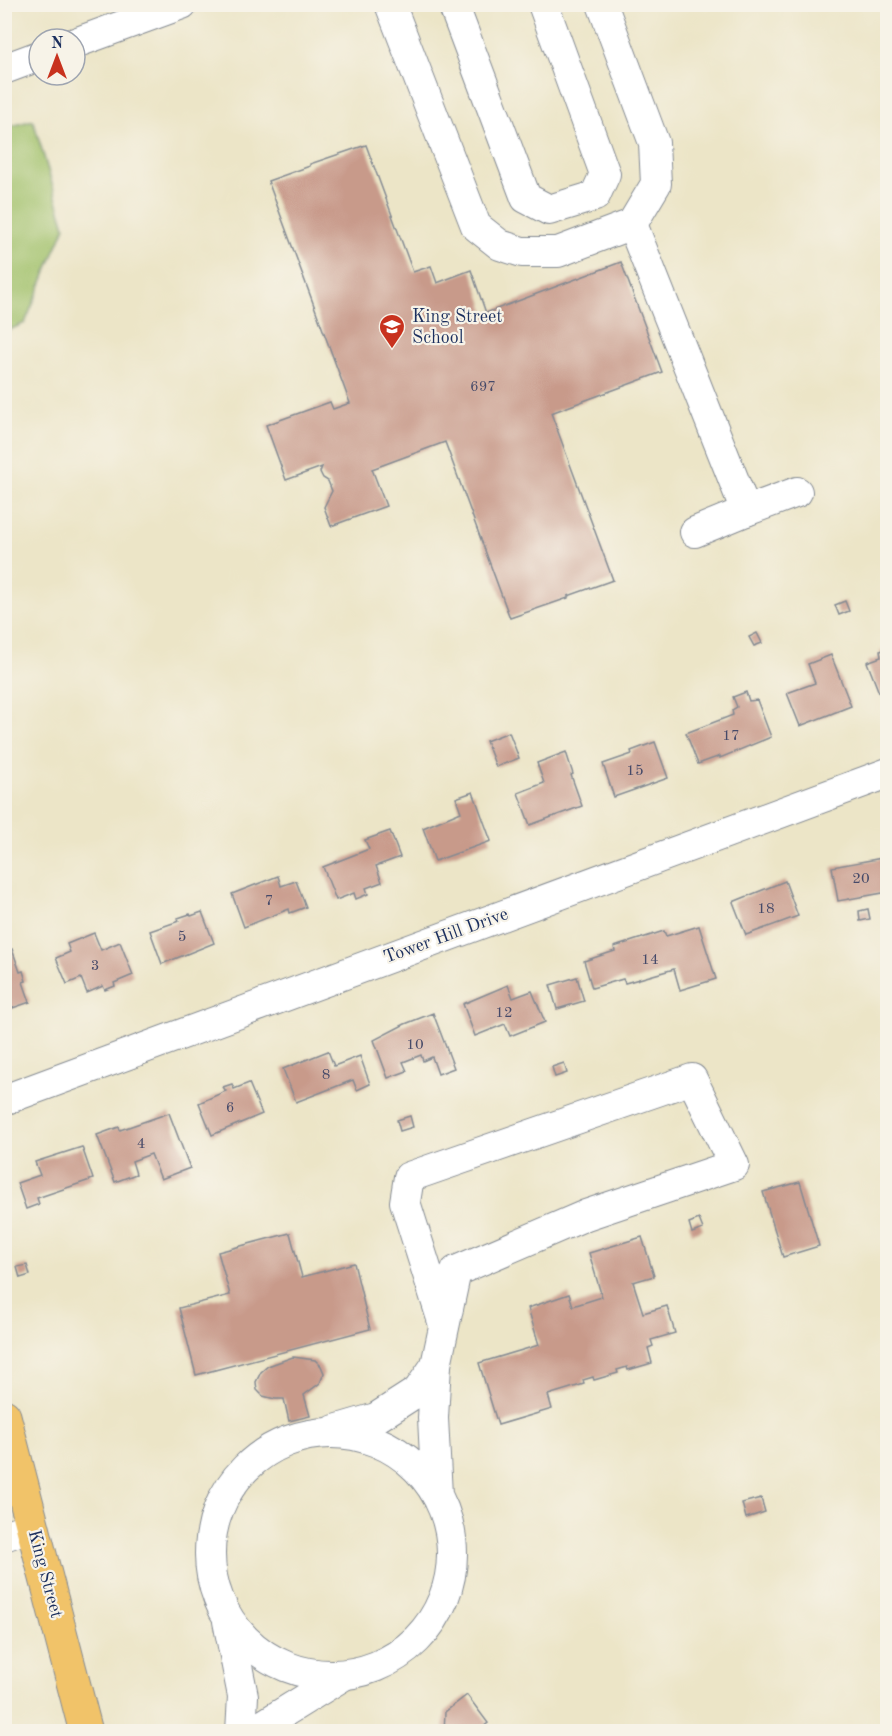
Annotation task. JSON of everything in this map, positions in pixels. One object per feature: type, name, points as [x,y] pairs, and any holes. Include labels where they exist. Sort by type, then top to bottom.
[{"type":"main road","name":"King Street","points":[[4,1416],[18,1531],[86,1731]]},
{"type":"street","points":[[87,39],[182,4]]},
{"type":"street","points":[[390,4],[477,226],[500,245],[522,252],[558,252],[632,224],[656,184],[654,143],[602,4]]},
{"type":"street","points":[[453,4],[526,198],[549,210],[595,196],[606,174],[543,4]]},
{"type":"street","points":[[4,69],[27,60]]},
{"type":"street","points":[[632,224],[746,512]]},
{"type":"street","points":[[694,532],[797,492]]},
{"type":"street","name":"Tower Hill Drive","points":[[4,1100],[888,773]]},
{"type":"street","points":[[437,1495],[433,1418],[436,1365],[456,1271],[586,1215],[734,1165],[692,1079],[409,1177],[405,1202],[444,1325]]},
{"type":"street","points":[[241,1731],[243,1696],[227,1618],[212,1579],[210,1537],[223,1497],[249,1464],[285,1442],[376,1418],[418,1391],[436,1365]]},
{"type":"street","points":[[252,1731],[344,1675],[382,1664],[415,1641],[439,1609],[451,1572],[451,1532],[437,1495],[417,1468],[390,1448],[359,1436],[326,1432]]},
{"type":"street","points":[[227,1618],[249,1644],[277,1663],[310,1674],[344,1675]]},
{"type":"green space","points":[[33,120],[65,227],[25,323],[5,332],[5,128]]},
{"type":"building","points":[[366,145],[413,272],[431,266],[437,283],[471,270],[486,313],[621,262],[662,372],[551,413],[613,580],[510,618],[445,442],[372,469],[386,506],[331,526],[324,507],[332,491],[328,481],[320,472],[322,467],[286,480],[266,425],[330,402],[333,409],[350,403],[268,181]]},
{"type":"building","points":[[845,601],[849,611],[839,615],[835,605]]},
{"type":"building","points":[[757,633],[762,643],[754,646],[749,637]]},
{"type":"building","points":[[887,649],[888,692],[880,695],[867,662],[881,657],[880,651]]},
{"type":"building","points":[[831,655],[851,706],[800,726],[787,693],[815,683],[808,664]]},
{"type":"building","points":[[746,692],[749,701],[757,700],[771,737],[720,758],[720,756],[698,764],[686,733],[733,715],[732,710],[737,707],[733,697]]},
{"type":"building","points":[[509,732],[519,758],[496,767],[486,741]]},
{"type":"building","points":[[655,742],[668,778],[614,797],[603,764],[632,754],[631,751]]},
{"type":"building","points":[[566,752],[582,806],[530,825],[518,793],[544,783],[537,763]]},
{"type":"building","points":[[473,792],[491,841],[435,861],[423,828],[461,812],[456,798]]},
{"type":"building","points":[[390,831],[400,857],[376,866],[382,882],[366,888],[368,894],[356,899],[354,893],[336,900],[323,867],[369,849],[365,840]]},
{"type":"building","points":[[888,857],[888,892],[838,901],[832,867]]},
{"type":"building","points":[[278,876],[281,886],[296,881],[306,907],[290,913],[289,909],[244,927],[232,894]]},
{"type":"building","points":[[785,881],[798,916],[746,935],[733,902]]},
{"type":"building","points":[[868,909],[870,919],[860,921],[859,911]]},
{"type":"building","points":[[202,912],[214,943],[162,964],[150,931],[179,921],[178,918]]},
{"type":"building","points":[[699,926],[716,979],[680,990],[674,969],[625,983],[623,979],[592,988],[584,961],[615,951],[614,947],[664,931],[666,936]]},
{"type":"building","points":[[94,933],[101,950],[120,942],[133,975],[114,983],[115,986],[105,990],[103,986],[87,993],[81,978],[67,984],[56,958],[70,952],[67,944]]},
{"type":"building","points":[[12,949],[20,972],[23,971],[26,981],[23,982],[30,1002],[4,1011],[4,951]]},
{"type":"building","points":[[577,977],[584,1001],[557,1009],[550,985]]},
{"type":"building","points":[[508,985],[513,998],[532,991],[545,1022],[510,1036],[505,1024],[475,1036],[463,1004]]},
{"type":"building","points":[[433,1013],[454,1068],[438,1074],[432,1057],[423,1061],[421,1055],[403,1062],[407,1071],[388,1078],[374,1040]]},
{"type":"building","points":[[328,1051],[334,1066],[360,1056],[370,1084],[357,1090],[353,1080],[296,1102],[283,1069]]},
{"type":"building","points":[[564,1063],[567,1073],[555,1077],[552,1067]]},
{"type":"building","points":[[249,1083],[262,1114],[212,1135],[199,1103],[226,1091],[223,1087],[232,1084],[234,1089]]},
{"type":"building","points":[[169,1113],[190,1168],[161,1179],[151,1154],[132,1161],[136,1174],[115,1182],[97,1135],[119,1127],[120,1130]]},
{"type":"building","points":[[410,1116],[413,1127],[400,1131],[397,1120]]},
{"type":"building","points":[[82,1147],[93,1179],[37,1198],[39,1204],[26,1209],[17,1183],[40,1175],[35,1162]]},
{"type":"building","points":[[800,1182],[819,1246],[783,1257],[763,1192]]},
{"type":"building","points":[[699,1219],[703,1229],[692,1233],[689,1223]]},
{"type":"building","points":[[290,1233],[302,1277],[354,1263],[370,1329],[196,1375],[179,1308],[230,1295],[218,1252]]},
{"type":"building","points":[[642,1237],[654,1276],[633,1282],[643,1313],[667,1306],[675,1333],[651,1340],[653,1346],[648,1348],[652,1363],[628,1370],[627,1367],[617,1370],[618,1373],[594,1380],[593,1377],[583,1380],[584,1384],[548,1395],[552,1409],[498,1425],[479,1363],[539,1345],[528,1308],[569,1294],[573,1306],[602,1297],[589,1253]]},
{"type":"building","points":[[27,1265],[30,1275],[20,1278],[17,1267]]},
{"type":"building","points":[[293,1357],[315,1360],[324,1373],[320,1383],[304,1395],[310,1416],[289,1421],[284,1399],[263,1396],[257,1390],[256,1382],[261,1372],[268,1366]]},
{"type":"building","points":[[761,1498],[765,1512],[746,1518],[742,1503]]},
{"type":"building","points":[[467,1695],[488,1723],[477,1732],[444,1732],[445,1712]]},
{"type":"place","name":"King Street School","points":[[392,350]]}]
